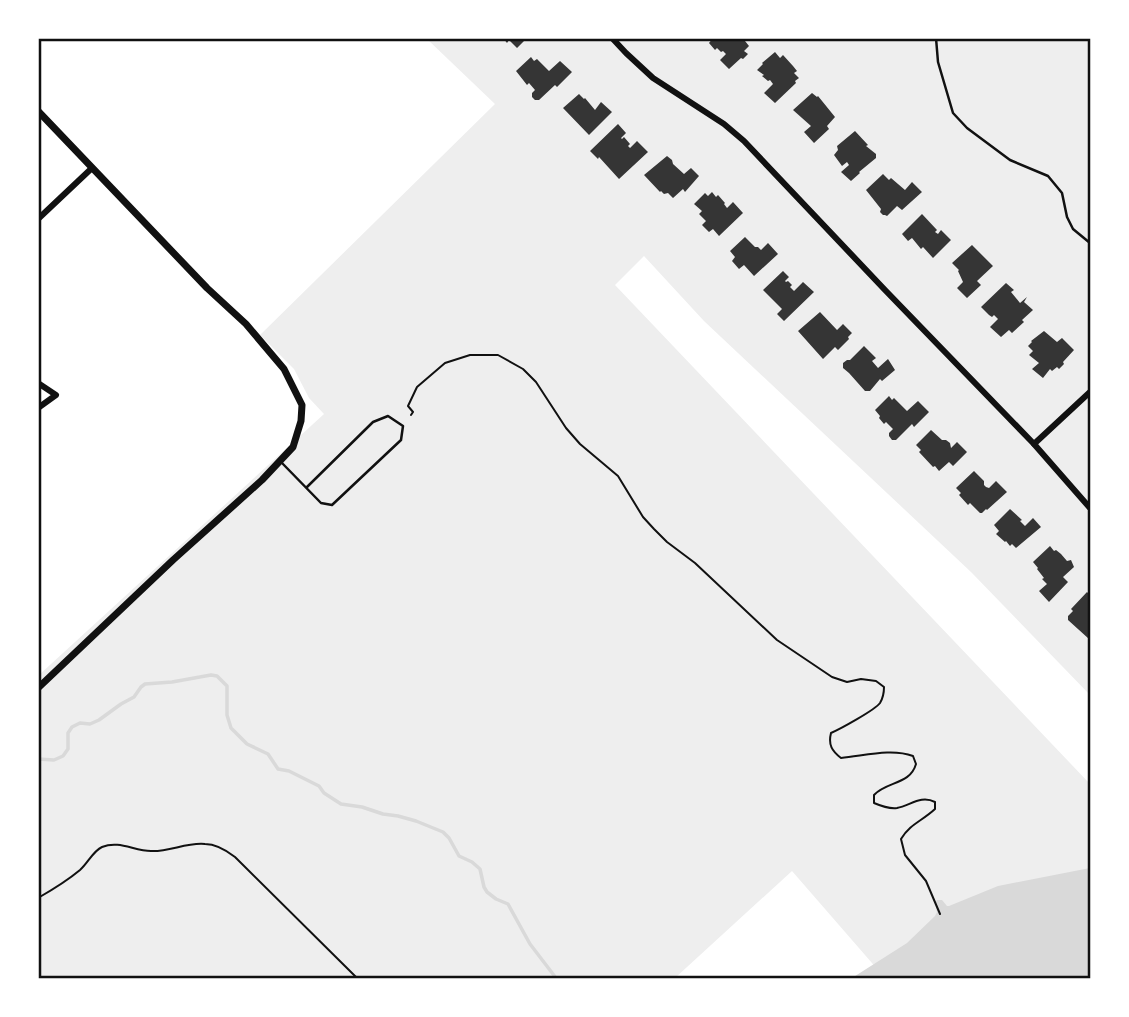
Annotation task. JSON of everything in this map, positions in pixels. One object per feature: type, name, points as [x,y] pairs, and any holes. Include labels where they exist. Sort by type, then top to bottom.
[{"type":"street","points":[[612,38],[653,78],[724,124],[744,141],[1034,444],[1090,508]]},
{"type":"street","points":[[38,111],[207,288],[246,324],[284,369],[303,405],[302,421],[293,447],[280,461],[38,688]]},
{"type":"street","points":[[38,219],[92,168]]},
{"type":"street","points":[[38,383],[56,395],[38,408]]},
{"type":"street","points":[[1034,444],[1090,392]]},
{"type":"lane","points":[[936,38],[938,62],[953,113],[967,128],[1010,160],[1048,176],[1062,193],[1067,217],[1073,229],[1090,243]]},
{"type":"lane","points":[[280,461],[321,503],[332,505],[401,440],[403,425],[388,416],[373,422],[307,487]]},
{"type":"path","points":[[411,415],[413,412],[408,406],[416,387],[445,363],[470,355],[498,355],[523,369],[536,382],[566,428],[580,444],[618,476],[643,517],[654,529],[695,563],[777,640],[832,677],[847,682],[861,679],[876,681],[884,687],[879,706],[831,733],[830,747],[841,758],[891,753],[913,756],[916,764],[914,771],[905,780],[880,789],[874,796],[874,803],[895,808],[928,798],[935,802],[929,815],[906,830],[901,839],[905,855],[926,881],[940,914]]},
{"type":"path","points":[[38,898],[80,869],[99,848],[108,845],[117,844],[149,852],[205,844],[223,849],[235,857],[357,978]]},
{"type":"shaded area","points":[[427,39],[1090,39],[1090,695],[971,572],[704,321],[644,256],[615,285],[1090,784],[1090,978],[885,978],[792,871],[675,978],[39,978],[39,675],[324,414],[309,398],[294,369],[260,335],[495,104]]},
{"type":"shaded area","points":[[1090,868],[1090,978],[852,978],[907,943],[935,916],[937,900],[942,900],[949,906],[998,886]]},
{"type":"building","points":[[503,38],[527,38],[517,48]]},
{"type":"building","points":[[713,38],[747,38],[745,41],[749,46],[744,51],[748,54],[729,69],[720,60],[726,54],[717,48],[715,50],[709,43]]},
{"type":"building","points":[[775,52],[780,58],[783,55],[797,71],[794,73],[799,78],[775,103],[764,93],[773,84],[757,70]]},
{"type":"building","points":[[531,57],[534,61],[537,59],[549,71],[560,61],[572,72],[539,100],[532,97],[535,90],[529,83],[527,85],[516,71]]},
{"type":"building","points":[[812,93],[818,96],[835,117],[827,126],[829,129],[814,143],[804,132],[811,126],[793,110]]},
{"type":"building","points":[[579,94],[595,110],[601,102],[612,112],[589,135],[563,108]]},
{"type":"building","points":[[618,124],[626,133],[621,138],[624,137],[630,148],[637,141],[648,152],[619,179],[590,151]]},
{"type":"building","points":[[855,131],[876,154],[876,158],[851,181],[841,172],[849,165],[847,162],[842,166],[834,155],[838,150],[837,146]]},
{"type":"building","points":[[667,156],[684,174],[691,168],[699,176],[685,192],[683,189],[673,198],[668,193],[660,192],[644,175]]},
{"type":"building","points":[[883,174],[905,190],[912,182],[922,192],[902,210],[897,206],[887,216],[883,215],[866,190]]},
{"type":"building","points":[[712,192],[716,197],[718,195],[727,208],[733,202],[743,213],[719,236],[713,229],[709,232],[702,225],[706,221],[699,214],[702,211],[694,204],[705,193],[708,196]]},
{"type":"building","points":[[922,214],[937,230],[935,232],[938,234],[941,230],[951,240],[933,258],[912,238],[908,241],[902,234]]},
{"type":"building","points":[[745,237],[761,250],[768,243],[778,254],[754,276],[744,265],[739,269],[732,261],[735,257],[730,251]]},
{"type":"building","points":[[972,245],[993,266],[977,281],[981,285],[967,298],[957,288],[963,282],[959,270],[952,263]]},
{"type":"building","points":[[783,271],[789,277],[785,281],[792,285],[790,287],[794,291],[803,282],[814,292],[784,321],[777,314],[782,309],[763,290]]},
{"type":"building","points":[[1006,283],[1014,290],[1011,292],[1020,303],[1027,297],[1024,302],[1033,310],[1012,333],[1009,330],[1001,337],[990,327],[998,319],[981,307]]},
{"type":"building","points":[[820,312],[837,330],[843,324],[852,333],[838,350],[835,347],[823,359],[798,331]]},
{"type":"building","points":[[1044,331],[1057,342],[1062,338],[1074,350],[1059,369],[1050,369],[1043,378],[1032,369],[1039,363],[1029,355],[1033,351],[1028,346]]},
{"type":"building","points":[[864,346],[876,358],[872,361],[878,368],[888,359],[895,370],[882,381],[880,379],[870,391],[865,391],[843,368],[843,363]]},
{"type":"building","points":[[889,396],[907,411],[918,401],[929,412],[896,440],[889,436],[893,429],[886,422],[884,424],[875,410]]},
{"type":"building","points":[[931,430],[950,443],[951,448],[957,442],[967,452],[953,466],[949,462],[939,471],[919,452],[921,450],[916,445]]},
{"type":"building","points":[[974,471],[986,487],[989,488],[996,481],[1007,492],[982,513],[970,503],[968,505],[956,488]]},
{"type":"building","points":[[1010,509],[1025,526],[1033,518],[1041,527],[1016,548],[996,534],[999,531],[994,525]]},
{"type":"building","points":[[1050,546],[1067,561],[1071,560],[1074,567],[1063,577],[1068,582],[1049,602],[1039,591],[1047,584],[1033,562]]},
{"type":"building","points":[[1087,592],[1090,595],[1089,639],[1068,620],[1073,611],[1071,609]]},
{"type":"waterway","points":[[38,759],[54,760],[63,756],[68,749],[68,733],[72,727],[99,720],[134,697],[145,684],[217,676],[227,686],[227,715],[231,728],[247,744],[268,754],[278,769],[289,771],[319,786],[324,793],[341,804],[398,816],[443,832],[459,856],[480,869],[487,892],[508,904],[530,944],[556,978]]}]
